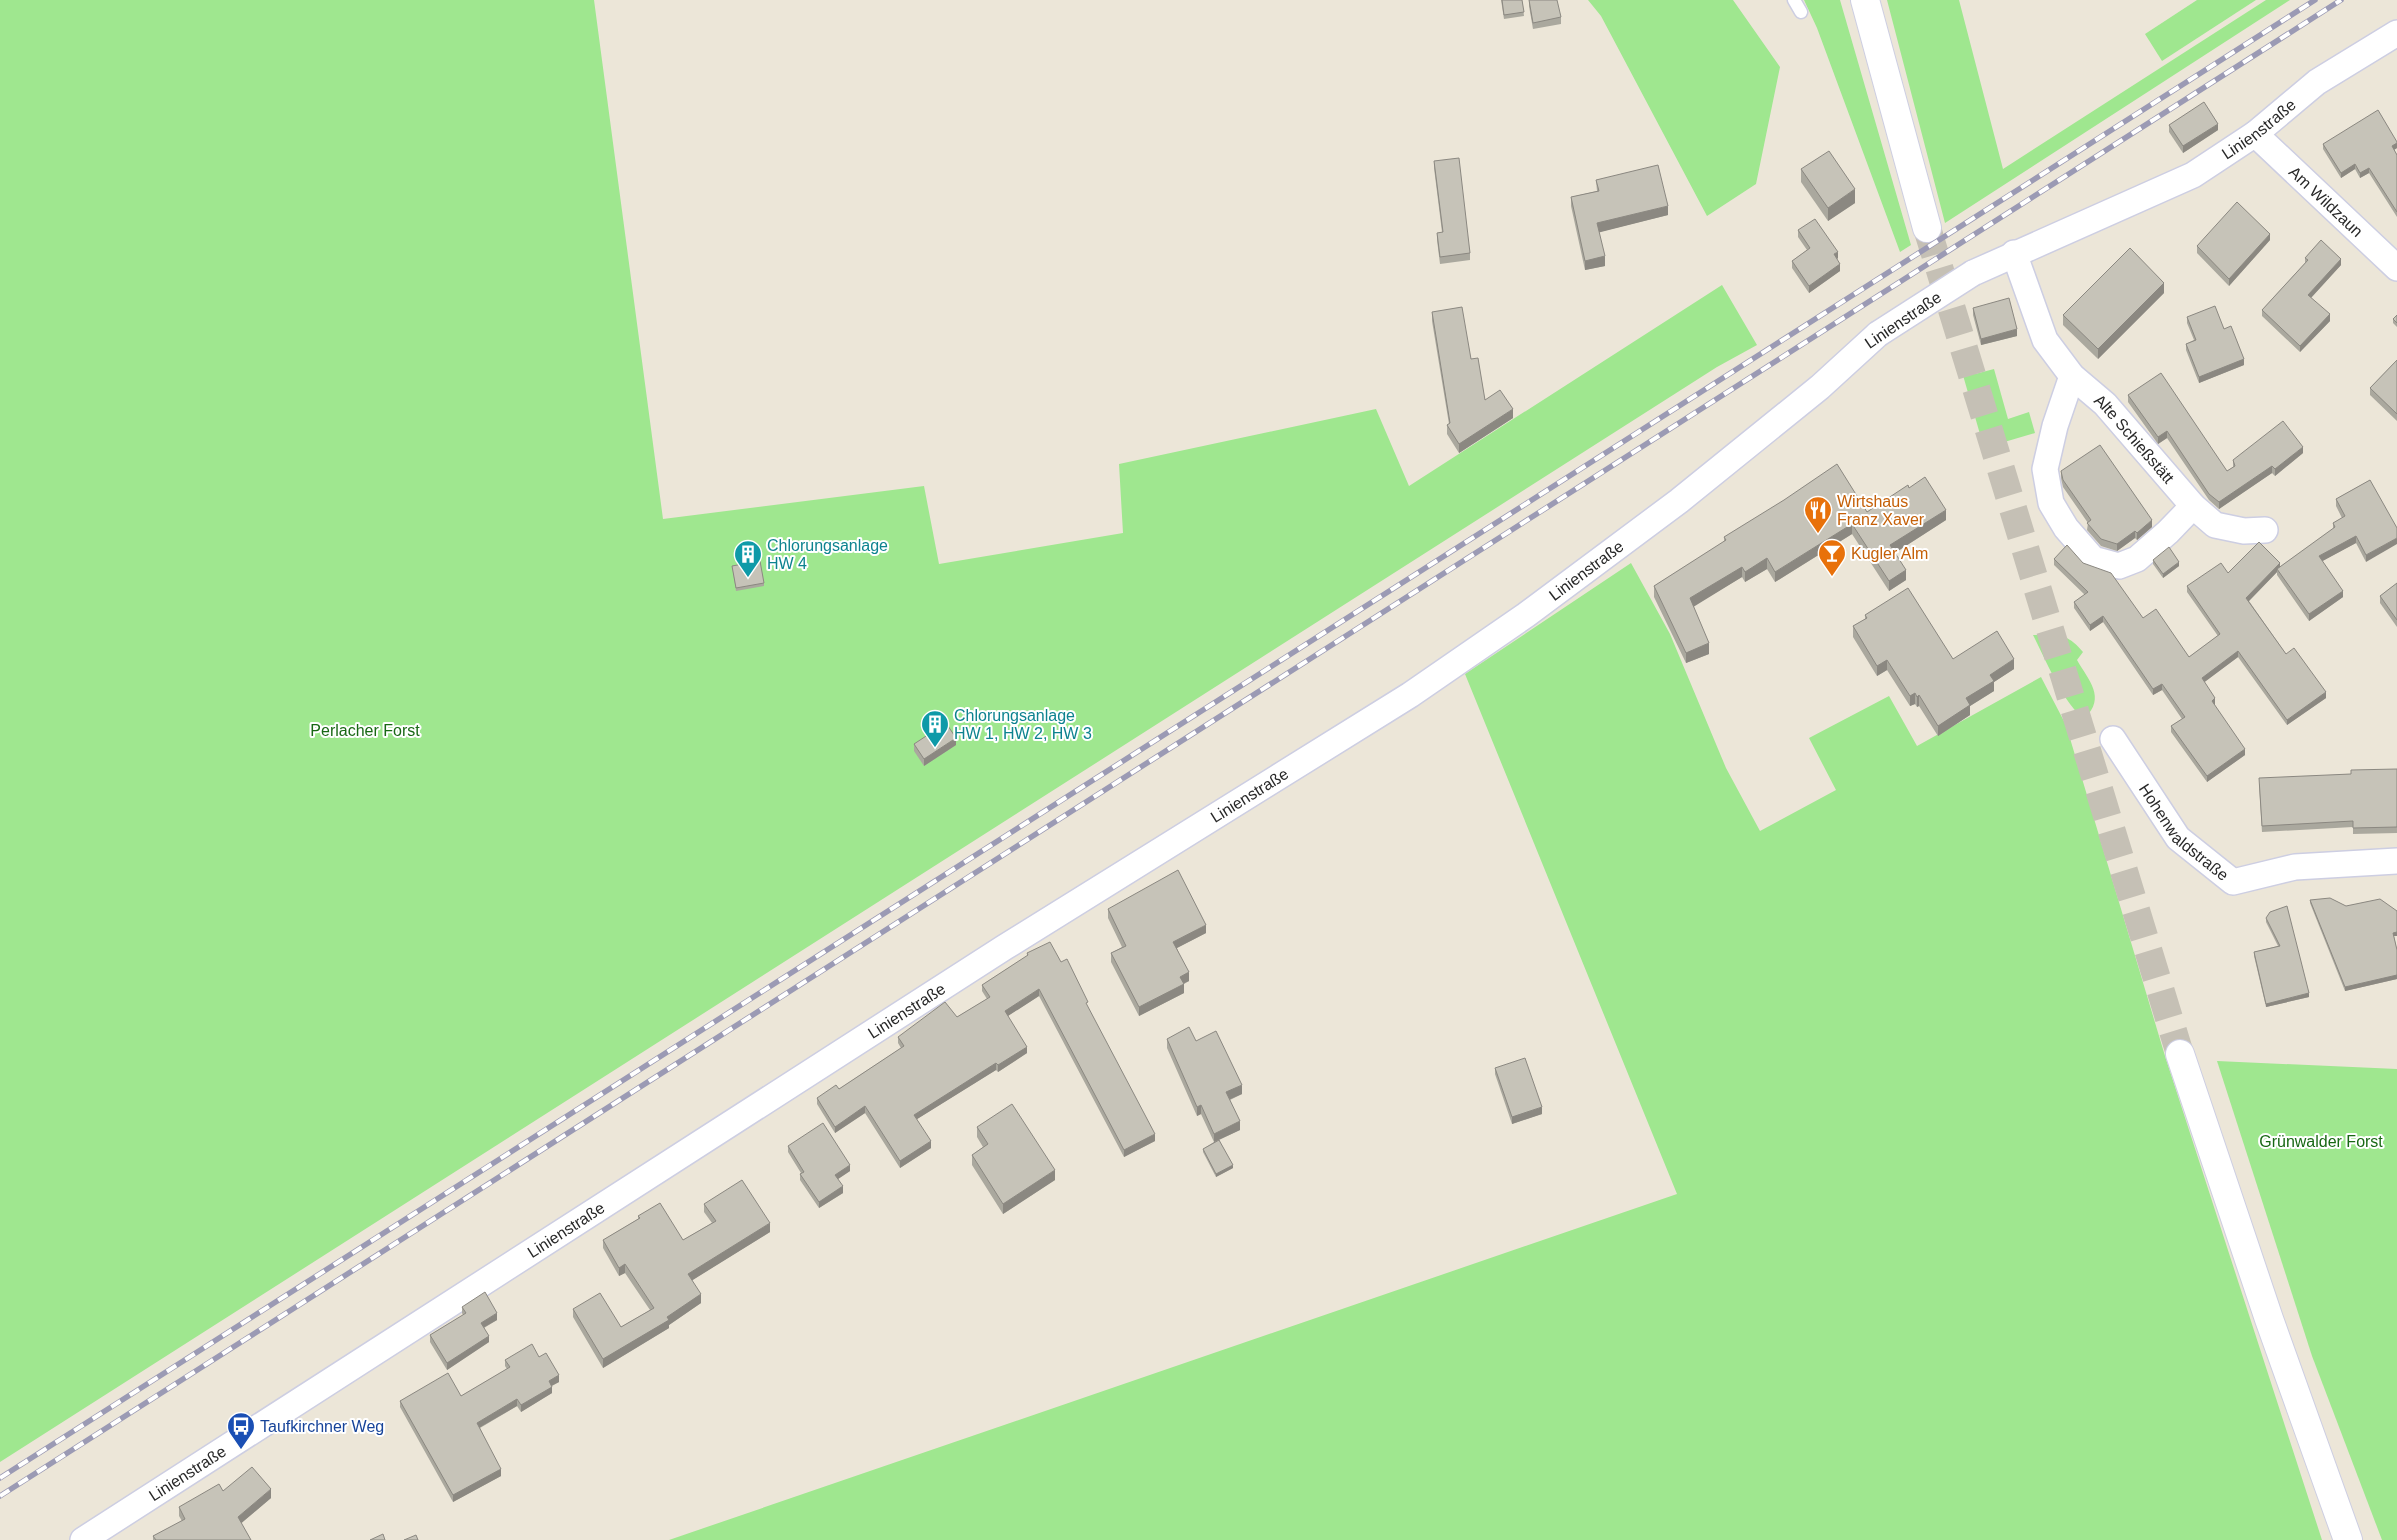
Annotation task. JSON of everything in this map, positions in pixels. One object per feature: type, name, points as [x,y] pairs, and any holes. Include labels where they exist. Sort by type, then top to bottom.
[{"type":"main road","points":[[1865,0],[1927,228]]},
{"type":"main road","points":[[2180,1054],[2269,1319],[2348,1540]]},
{"type":"street","name":"Linienstraße","points":[[83,1540],[1005,947],[1410,695],[1526,615],[1672,506],[1820,387],[1878,334],[1973,274],[2193,175],[2255,134],[2309,88],[2397,33]]},
{"type":"street","name":"Am Wildzaun","points":[[2255,134],[2397,268]]},
{"type":"street","name":"Alte Schießstätt","points":[[2014,254],[2045,340],[2072,376],[2105,404],[2193,506],[2215,525],[2244,531],[2265,530]]},
{"type":"street","points":[[2072,376],[2055,426],[2046,469],[2051,503],[2066,528],[2093,559],[2119,566],[2138,559],[2193,506]]},
{"type":"street","name":"Hohenwaldstraße","points":[[2113,739],[2178,838],[2233,882],[2295,867],[2397,860]]},
{"type":"lane","points":[[1794,0],[1801,12]]},
{"type":"green space","name":"Perlacher Forst","points":[[0,0],[594,0],[663,519],[924,486],[939,564],[1123,533],[1119,464],[1376,409],[1409,486],[1722,285],[1757,345],[1717,367],[0,1462]]},
{"type":"green space","points":[[1588,0],[1733,0],[1780,67],[1756,184],[1707,216],[1601,16]]},
{"type":"green space","points":[[1804,0],[1840,0],[1911,245],[1900,252],[1817,28]]},
{"type":"green space","points":[[1887,0],[1959,0],[2003,169],[2266,0],[2290,0],[1945,223]]},
{"type":"green space","points":[[2197,0],[2256,0],[2162,61],[2145,34]]},
{"type":"green space","points":[[1969,354],[1975,374],[1994,369],[2008,419],[2029,412],[2035,433],[1984,448],[1958,358]]},
{"type":"green space","points":[[1631,563],[1670,634],[1726,768],[1760,831],[1836,790],[1809,738],[1889,696],[1917,746],[2041,677],[2066,725],[2165,1056],[2322,1540],[669,1540],[1677,1194],[1465,674]]},
{"type":"green space","points":[[2033,635],[2061,636],[2071,641],[2083,652],[2077,660],[2090,682],[2095,696],[2091,710],[2085,718],[2070,704],[2063,693]]},
{"type":"green space","name":"Grünwalder Forst","points":[[2217,1061],[2397,1069],[2397,1540],[2382,1540],[2312,1356]]},
{"type":"building","points":[[1502,0],[1522,0],[1524,12],[1504,15]]},
{"type":"building","points":[[1529,0],[1557,0],[1561,17],[1533,23]]},
{"type":"building","points":[[2204,102],[2218,124],[2183,146],[2169,125]]},
{"type":"building","points":[[2378,110],[2397,142],[2392,146],[2397,155],[2397,212],[2369,168],[2360,173],[2355,164],[2341,173],[2323,144]]},
{"type":"building","points":[[1829,151],[1855,189],[1828,208],[1801,169]]},
{"type":"building","points":[[1459,158],[1470,253],[1440,257],[1437,233],[1443,232],[1434,161]]},
{"type":"building","points":[[1658,165],[1668,206],[1597,223],[1605,256],[1585,261],[1571,197],[1599,191],[1596,180]]},
{"type":"building","points":[[2237,202],[2270,234],[2229,279],[2197,246]]},
{"type":"building","points":[[1815,219],[1838,252],[1834,254],[1840,264],[1809,286],[1792,261],[1810,248],[1798,230]]},
{"type":"building","points":[[2321,240],[2341,259],[2308,295],[2330,314],[2300,346],[2262,310],[2308,260],[2305,258]]},
{"type":"building","points":[[2130,248],[2164,283],[2098,349],[2063,315]]},
{"type":"building","points":[[2009,298],[2017,329],[1981,339],[1973,308]]},
{"type":"building","points":[[2215,306],[2224,329],[2231,326],[2244,359],[2199,377],[2186,344],[2196,340],[2187,317]]},
{"type":"building","points":[[1462,307],[1471,359],[1478,358],[1485,400],[1500,390],[1513,409],[1459,444],[1447,425],[1450,423],[1432,312]]},
{"type":"building","points":[[2397,315],[2397,323],[2393,319]]},
{"type":"building","points":[[2397,360],[2397,414],[2370,388]]},
{"type":"building","points":[[2161,373],[2227,471],[2235,466],[2233,460],[2283,421],[2303,447],[2275,469],[2272,466],[2219,502],[2209,494],[2167,431],[2158,437],[2128,395]]},
{"type":"building","points":[[2100,445],[2152,520],[2137,533],[2135,531],[2117,544],[2101,539],[2087,523],[2091,520],[2063,480],[2061,471]]},
{"type":"building","points":[[1837,464],[1867,512],[1908,485],[1909,488],[1925,477],[1946,510],[1890,545],[1906,570],[1889,581],[1852,524],[1775,572],[1767,558],[1745,572],[1742,567],[1690,598],[1709,643],[1686,653],[1654,586],[1726,540],[1724,537]]},
{"type":"building","points":[[2370,480],[2397,528],[2397,538],[2366,555],[2356,536],[2319,556],[2343,591],[2309,614],[2277,569],[2335,527],[2333,523],[2345,516],[2336,499]]},
{"type":"building","points":[[2259,542],[2280,563],[2246,598],[2286,654],[2294,648],[2326,692],[2287,720],[2238,651],[2202,678],[2215,698],[2212,701],[2245,749],[2207,776],[2171,726],[2185,717],[2162,684],[2153,689],[2103,616],[2090,625],[2074,602],[2088,592],[2054,559],[2067,545],[2083,563],[2111,573],[2143,618],[2156,609],[2189,657],[2220,634],[2187,586],[2221,563],[2228,573]]},
{"type":"building","points":[[2169,547],[2179,562],[2163,574],[2153,560]]},
{"type":"building","name":"Chlorungsanlage HW 4","points":[[760,561],[764,583],[736,588],[732,566]]},
{"type":"building","points":[[2397,583],[2397,620],[2380,596]]},
{"type":"building","points":[[1908,588],[1953,659],[1997,631],[2014,659],[1990,675],[1994,681],[1966,698],[1970,705],[1938,726],[1919,695],[1917,697],[1915,693],[1910,696],[1887,660],[1877,666],[1853,626],[1867,618],[1865,615]]},
{"type":"building","name":"Chlorungsanlage HW 1, HW 2, HW 3","points":[[946,723],[956,738],[924,759],[914,744]]},
{"type":"building","points":[[2397,769],[2397,827],[2353,828],[2353,821],[2262,826],[2259,778],[2351,774],[2351,770]]},
{"type":"building","points":[[1178,870],[1206,925],[1173,942],[1189,972],[1180,977],[1184,984],[1139,1007],[1111,953],[1126,946],[1108,909]]},
{"type":"building","points":[[2330,898],[2346,906],[2380,899],[2397,911],[2397,932],[2393,933],[2397,950],[2397,975],[2345,987],[2310,900]]},
{"type":"building","points":[[2287,906],[2309,993],[2266,1004],[2254,952],[2280,946],[2266,918],[2270,912]]},
{"type":"building","points":[[1050,942],[1061,962],[1067,959],[1088,1002],[1086,1003],[1155,1134],[1124,1150],[1039,989],[1005,1011],[1027,1047],[998,1065],[996,1063],[914,1115],[931,1141],[900,1161],[865,1106],[835,1127],[817,1098],[836,1085],[839,1089],[904,1046],[898,1037],[945,1002],[957,1017],[990,997],[982,985],[1028,955],[1027,953]]},
{"type":"building","points":[[1189,1027],[1196,1041],[1216,1031],[1242,1085],[1226,1092],[1240,1121],[1214,1134],[1201,1105],[1197,1107],[1167,1039]]},
{"type":"building","points":[[1525,1058],[1542,1107],[1512,1117],[1495,1068]]},
{"type":"building","points":[[1012,1104],[1055,1170],[1003,1204],[972,1155],[988,1144],[977,1127]]},
{"type":"building","points":[[823,1123],[850,1165],[835,1175],[843,1186],[819,1202],[800,1174],[804,1172],[788,1146]]},
{"type":"building","points":[[1219,1140],[1233,1165],[1216,1174],[1203,1149]]},
{"type":"building","points":[[742,1180],[770,1223],[688,1274],[701,1294],[667,1317],[669,1320],[603,1359],[573,1309],[600,1293],[621,1327],[654,1308],[625,1264],[619,1268],[603,1240],[640,1218],[638,1216],[660,1203],[683,1240],[716,1221],[704,1204]]},
{"type":"building","points":[[485,1292],[497,1313],[481,1323],[489,1336],[447,1363],[430,1335],[466,1313],[462,1307]]},
{"type":"building","points":[[532,1344],[539,1357],[546,1353],[559,1375],[549,1381],[552,1387],[521,1405],[517,1399],[477,1423],[501,1469],[453,1495],[400,1401],[448,1373],[461,1396],[510,1367],[505,1360]]},
{"type":"building","points":[[252,1467],[271,1489],[238,1517],[251,1540],[156,1540],[153,1536],[185,1519],[179,1507],[219,1484],[223,1491]]},
{"type":"building","points":[[383,1534],[385,1540],[370,1540]]},
{"type":"building","points":[[416,1535],[418,1540],[404,1540]]},
{"type":"tunnel","points":[[1927,228],[2180,1054]]},
{"type":"railway","points":[[0,1478],[2315,0]]},
{"type":"railway","points":[[0,1496],[2341,0]]},
{"type":"place","name":"Wirtshaus Franz Xaver","points":[[1818,534]]},
{"type":"place","name":"Kugler Alm","points":[[1832,577]]},
{"type":"place","name":"Chlorungsanlage HW 4","points":[[748,578]]},
{"type":"place","name":"Chlorungsanlage HW 1, HW 2, HW 3","points":[[935,748]]},
{"type":"place","name":"Taufkirchner Weg","points":[[241,1450]]}]
